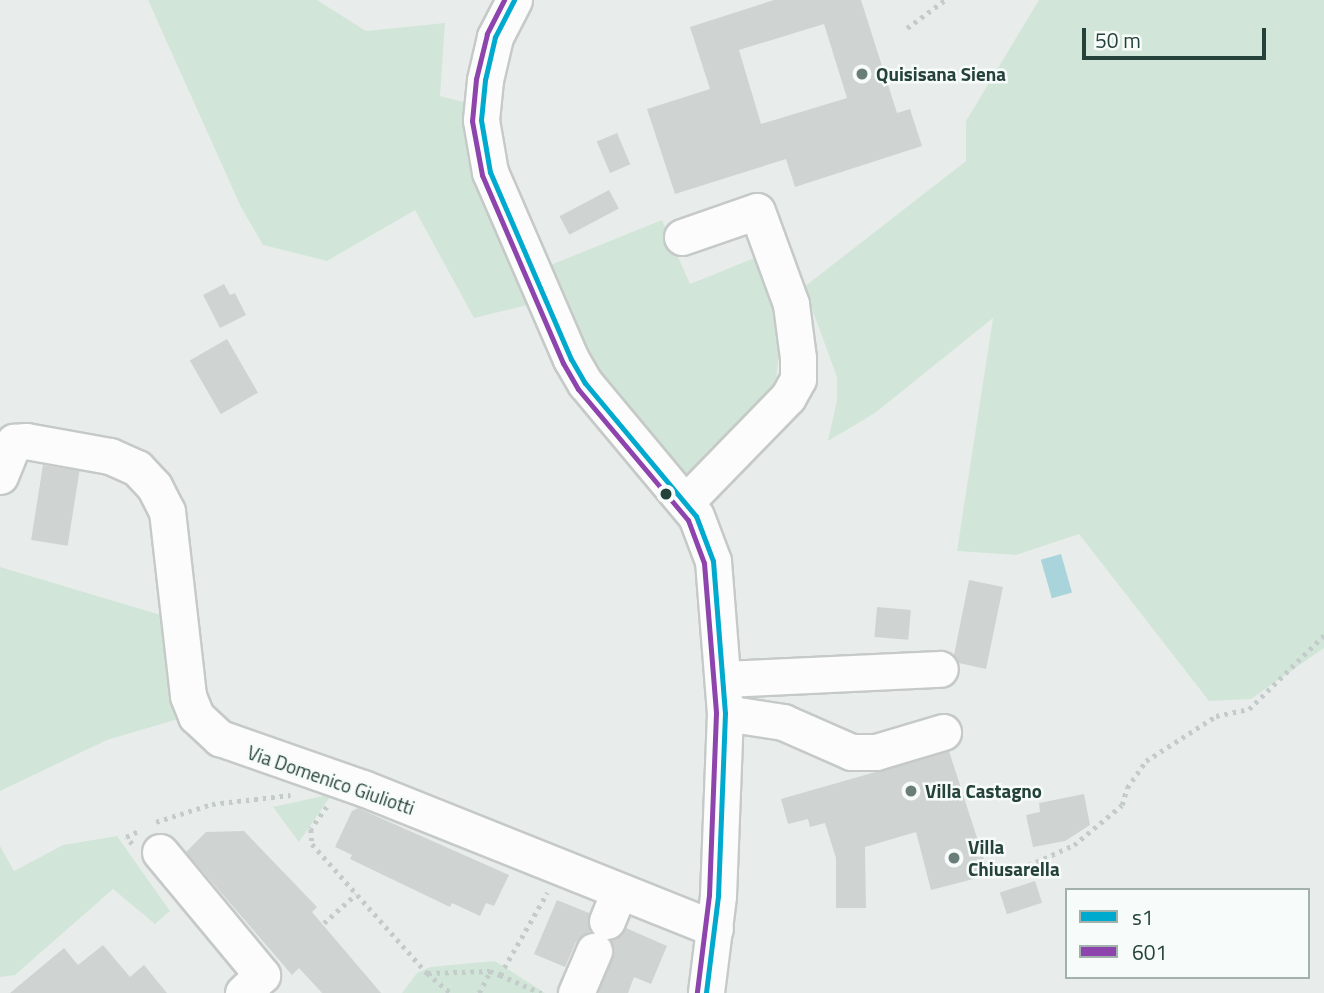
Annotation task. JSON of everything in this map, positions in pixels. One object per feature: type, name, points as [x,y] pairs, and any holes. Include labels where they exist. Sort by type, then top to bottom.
[{"type":"street","points":[[514,0],[495,37],[485,80],[481,120],[490,172],[537,286],[585,383],[686,502],[700,524],[713,561],[725,696],[715,929],[706,993]]},
{"type":"street","points":[[682,237],[757,211],[788,296],[798,358],[797,379],[788,397],[686,502]]},
{"type":"street","name":"Via Domenico Giuliotti","points":[[0,476],[14,442],[26,441],[90,450],[136,468],[155,486],[167,511],[184,676],[196,716],[220,738],[240,748],[363,788],[562,868],[607,921],[715,929]]},
{"type":"street","points":[[725,696],[940,669]]},
{"type":"street","points":[[725,696],[851,752],[876,752],[943,732]]},
{"type":"street","points":[[148,850],[262,975],[243,993]]},
{"type":"street","points":[[576,993],[607,921]]},
{"type":"path","points":[[907,28],[945,0]]},
{"type":"path","points":[[1004,876],[1074,845],[1122,805],[1127,788],[1146,761],[1216,716],[1249,709],[1324,635]]},
{"type":"path","points":[[363,788],[347,789],[334,798],[311,835],[315,848],[427,973],[451,993]]},
{"type":"path","points":[[148,850],[126,837],[174,813],[293,795]]},
{"type":"path","points":[[500,975],[562,868]]},
{"type":"path","points":[[324,923],[356,894]]},
{"type":"path","points":[[427,973],[490,971],[541,993]]},
{"type":"path","points":[[479,993],[490,971]]},
{"type":"green space","points":[[148,0],[317,0],[366,31],[445,23],[440,96],[467,103],[464,134],[469,164],[528,305],[474,318],[415,210],[327,261],[263,245],[241,207]]},
{"type":"green space","points":[[1039,0],[1324,0],[1324,648],[1251,699],[1209,701],[1079,534],[1016,555],[957,551],[993,318],[875,413],[828,441],[837,400],[837,377],[804,287],[966,161],[966,121]]},
{"type":"green space","points":[[662,220],[690,284],[762,255],[781,330],[775,394],[743,433],[686,473],[616,392],[581,343],[548,266]]},
{"type":"green space","points":[[0,567],[164,616],[185,717],[107,740],[0,791]]},
{"type":"green space","points":[[332,794],[299,842],[273,807]]},
{"type":"green space","points":[[117,836],[170,911],[155,924],[113,889],[15,975],[0,977],[0,846],[14,871],[63,845]]},
{"type":"green space","points":[[495,961],[545,993],[402,993],[417,973],[430,967]]},
{"type":"water","points":[[1061,554],[1072,592],[1052,598],[1041,560]]},
{"type":"building","name":"Quisisana Siena","points":[[774,0],[861,0],[897,113],[910,109],[922,146],[795,187],[786,159],[675,194],[647,109],[710,89],[690,27]],"holes":[[[824,24],[847,98],[761,124],[739,50]]]},
{"type":"building","points":[[617,133],[630,164],[610,173],[597,142]]},
{"type":"building","points":[[609,190],[619,209],[569,235],[560,216]]},
{"type":"building","points":[[224,284],[230,295],[235,293],[246,315],[220,328],[203,295]]},
{"type":"building","points":[[227,339],[258,393],[221,414],[190,360]]},
{"type":"building","points":[[43,465],[80,471],[68,546],[31,540]]},
{"type":"building","points":[[969,580],[1003,587],[986,669],[959,663],[954,655]]},
{"type":"building","points":[[877,607],[911,610],[908,640],[874,637]]},
{"type":"building","points":[[949,751],[989,875],[931,890],[916,832],[865,847],[866,908],[836,908],[836,858],[825,823],[810,827],[808,819],[788,824],[781,799]]},
{"type":"building","points":[[1084,794],[1090,825],[1065,841],[1033,847],[1026,815],[1040,812],[1039,803]]},
{"type":"building","points":[[358,808],[509,875],[494,906],[486,903],[480,916],[452,903],[450,907],[350,859],[352,855],[335,847],[352,811]]},
{"type":"building","points":[[244,831],[317,907],[312,912],[381,993],[322,993],[299,968],[292,975],[186,852],[206,832]]},
{"type":"building","points":[[1035,881],[1042,903],[1007,914],[1000,892]]},
{"type":"building","points":[[557,900],[589,913],[590,931],[576,942],[565,967],[534,954]]},
{"type":"building","points":[[626,928],[667,946],[651,984],[634,977],[628,993],[598,993],[613,958],[611,941]]},
{"type":"building","points":[[103,945],[130,977],[144,965],[167,993],[10,993],[64,948],[78,965]]},
{"type":"transit line","name":"601","points":[[504,0],[487,34],[476,79],[472,121],[482,175],[563,363],[578,389],[688,520],[704,563],[716,713],[709,895],[697,992]]},
{"type":"transit line","name":"s1","points":[[514,0],[495,37],[485,80],[481,120],[490,172],[571,359],[585,383],[696,516],[713,561],[725,713],[718,896],[706,993]]},
{"type":"place","name":"Quisisana Siena","points":[[862,74]]},
{"type":"place","name":"Villa Castagno","points":[[911,791]]},
{"type":"place","name":"Villa Chiusarella","points":[[954,858]]}]
